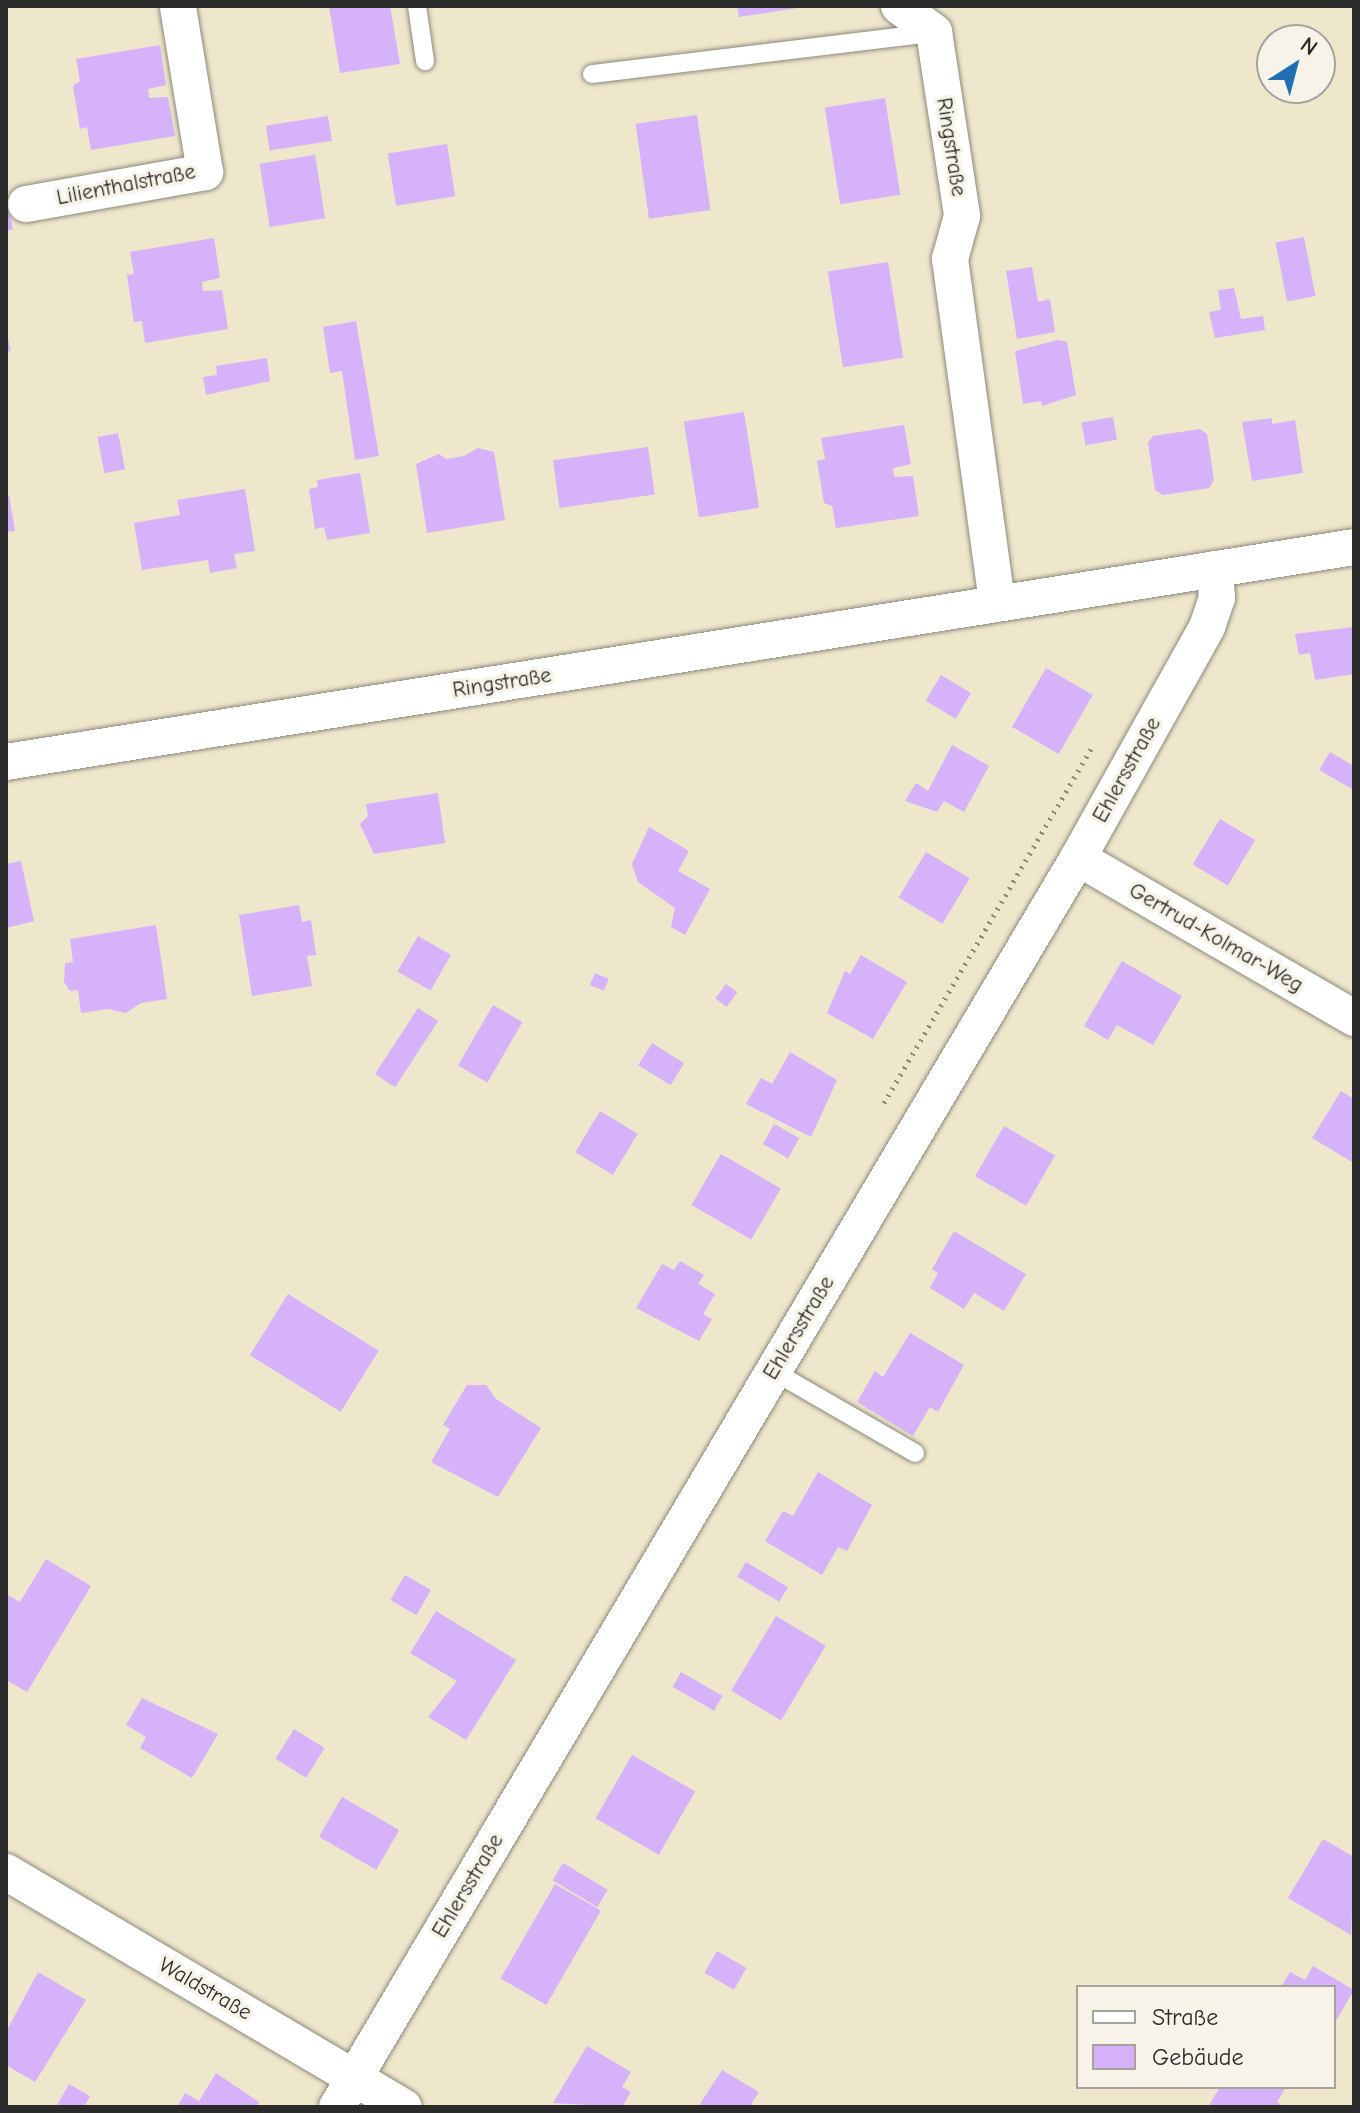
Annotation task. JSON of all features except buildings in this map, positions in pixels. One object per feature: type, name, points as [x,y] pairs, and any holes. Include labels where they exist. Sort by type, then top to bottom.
[{"type":"street","name":"Lilienthalstraße","points":[[26,204],[205,172],[179,6],[163,6]]},
{"type":"street","points":[[899,6],[934,32]]},
{"type":"street","name":"Ringstraße","points":[[934,32],[962,216],[950,259],[997,601]]},
{"type":"street","name":"Ringstraße","points":[[6,762],[997,601],[1354,547]]},
{"type":"street","name":"Ehlersstraße","points":[[346,2092],[1078,858],[1207,627],[1217,598],[1215,569]]},
{"type":"street","name":"Gertrud-Kolmar-Weg","points":[[1078,858],[1354,1018]]},
{"type":"street","name":"Waldstraße","points":[[6,1872],[346,2092],[404,2107]]},
{"type":"lane","points":[[417,6],[425,61]]},
{"type":"lane","points":[[592,74],[934,32]]},
{"type":"lane","points":[[773,1371],[915,1453]]}]
